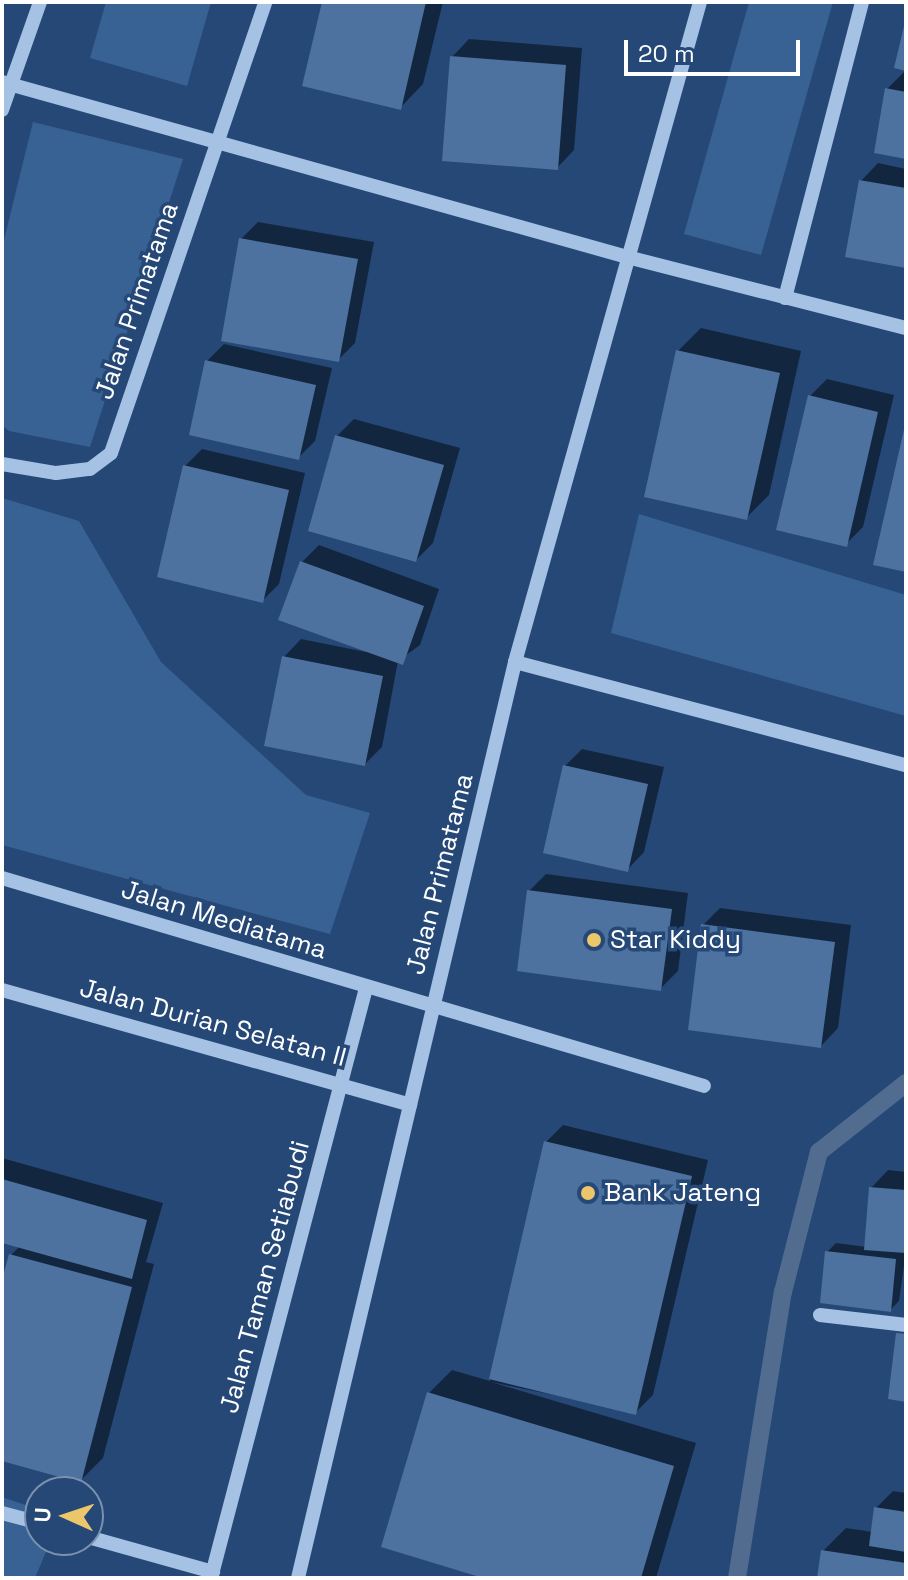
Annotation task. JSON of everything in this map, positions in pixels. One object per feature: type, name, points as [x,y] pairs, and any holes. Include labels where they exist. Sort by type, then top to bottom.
[{"type":"street","points":[[2,110],[6,83],[40,2]]},
{"type":"street","name":"Jalan Primatama","points":[[2,464],[37,474],[67,472],[90,469],[111,453],[265,2]]},
{"type":"street","name":"Jalan Primatama","points":[[700,2],[631,258],[515,662],[432,1008],[704,1086]]},
{"type":"street","points":[[785,298],[862,2]]},
{"type":"street","points":[[6,83],[214,145],[631,258],[906,328]]},
{"type":"street","points":[[515,662],[906,765]]},
{"type":"street","name":"Jalan Mediatama","points":[[2,878],[432,1008]]},
{"type":"street","name":"Jalan Taman Setiabudi","points":[[212,1575],[366,988]]},
{"type":"street","name":"Jalan Durian Selatan II","points":[[2,990],[341,1082],[410,1105]]},
{"type":"street","points":[[298,1578],[432,1008]]},
{"type":"street","points":[[820,1315],[906,1325]]},
{"type":"street","points":[[2,1513],[24,1519]]},
{"type":"street","points":[[104,1542],[212,1575]]},
{"type":"shaded area","points":[[106,2],[211,2],[187,86],[90,58]]},
{"type":"shaded area","points":[[749,2],[833,2],[761,255],[684,234]]},
{"type":"shaded area","points":[[33,122],[183,159],[90,447],[9,431],[2,425],[2,248]]},
{"type":"shaded area","points":[[2,498],[79,521],[161,662],[306,795],[370,813],[330,934],[2,845]]},
{"type":"shaded area","points":[[639,514],[906,595],[906,716],[611,633]]},
{"type":"shaded area","points":[[2,1497],[24,1505],[24,1556],[44,1556],[35,1578],[2,1578]]},
{"type":"building","points":[[322,2],[426,2],[401,110],[302,86]]},
{"type":"building","points":[[906,22],[906,71],[894,68]]},
{"type":"building","points":[[450,56],[566,65],[558,170],[442,161]]},
{"type":"building","points":[[885,88],[906,92],[906,159],[874,153]]},
{"type":"building","points":[[859,180],[906,188],[906,268],[845,257]]},
{"type":"building","points":[[239,238],[358,259],[339,362],[221,341]]},
{"type":"building","points":[[676,350],[780,373],[747,520],[644,497]]},
{"type":"building","points":[[205,360],[316,385],[299,460],[189,435]]},
{"type":"building","points":[[808,395],[878,412],[847,547],[776,530]]},
{"type":"building","points":[[906,421],[906,572],[873,565]]},
{"type":"building","points":[[335,435],[444,465],[416,562],[308,531]]},
{"type":"building","points":[[183,465],[289,490],[263,603],[157,577]]},
{"type":"building","points":[[300,561],[424,606],[403,665],[278,620]]},
{"type":"building","points":[[282,656],[383,676],[365,766],[264,746]]},
{"type":"building","points":[[563,765],[648,784],[628,872],[543,853]]},
{"type":"building","name":"Star Kiddy","points":[[527,890],[672,909],[661,991],[517,971]]},
{"type":"building","points":[[701,924],[835,942],[821,1048],[688,1030]]},
{"type":"building","points":[[544,1141],[692,1176],[636,1415],[489,1379]]},
{"type":"building","points":[[2,1179],[147,1220],[132,1279],[2,1243]]},
{"type":"building","points":[[869,1187],[906,1190],[906,1253],[864,1250]]},
{"type":"building","points":[[825,1251],[896,1259],[891,1312],[820,1303]]},
{"type":"building","points":[[9,1254],[132,1287],[83,1476],[56,1476],[2,1461],[2,1280]]},
{"type":"building","points":[[896,1333],[906,1334],[906,1402],[888,1399]]},
{"type":"building","points":[[427,1392],[674,1466],[641,1578],[483,1578],[381,1547]]},
{"type":"building","points":[[874,1507],[906,1512],[906,1552],[869,1546]]},
{"type":"building","points":[[821,1550],[906,1563],[906,1578],[817,1578]]},
{"type":"waterway","points":[[737,1578],[783,1292],[819,1152],[906,1083]]},
{"type":"place","name":"Star Kiddy","points":[[594,940]]},
{"type":"place","name":"Bank Jateng","points":[[588,1193]]}]
